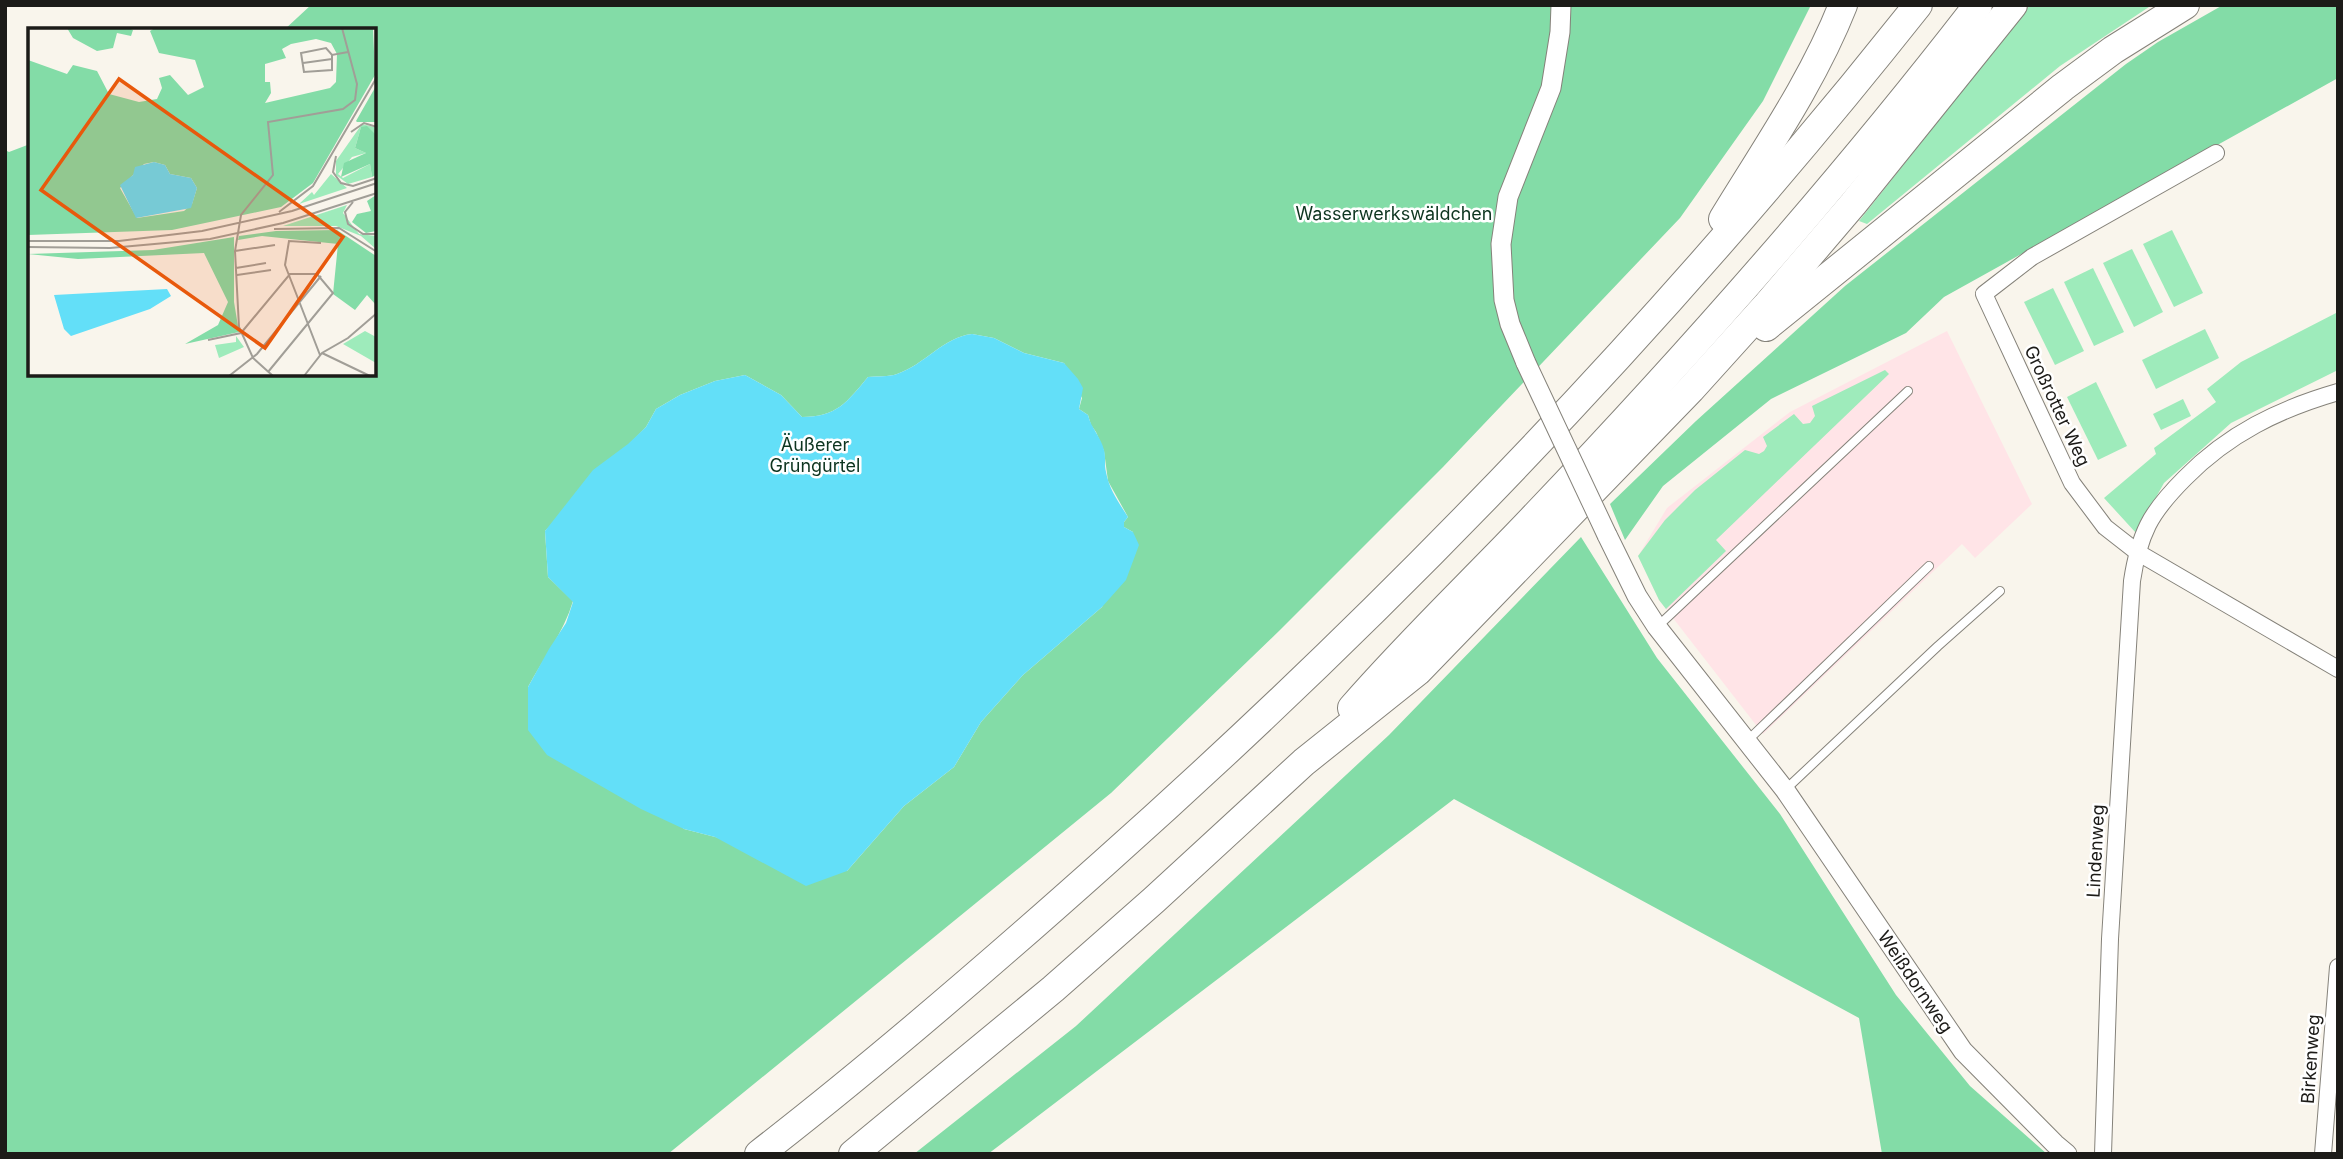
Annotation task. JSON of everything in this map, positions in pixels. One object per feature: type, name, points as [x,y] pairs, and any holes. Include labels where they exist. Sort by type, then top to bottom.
[{"type":"highway","points":[[1676,294],[1801,92],[1843,5]]},
{"type":"highway","points":[[759,1154],[948,1000],[1218,760],[1435,548],[1676,294],[1798,152],[1918,5]]},
{"type":"highway","points":[[1304,762],[1400,652],[1525,526],[1740,292],[1851,162],[1978,5]]},
{"type":"highway","points":[[853,1154],[1053,989],[1304,762],[1418,671],[1691,389],[1766,306],[1853,204],[2013,5]]},
{"type":"highway","points":[[1691,389],[2063,87],[2123,43],[2185,5]]},
{"type":"street","name":"Weißdornweg","points":[[1560,5],[1560,32],[1551,88],[1508,197],[1501,244],[1504,300],[1510,324],[1526,363],[1637,596],[1657,627],[1785,790],[1963,1051],[2067,1154]]},
{"type":"street","name":"Großrotter Weg","points":[[2216,153],[2032,257],[1984,294],[2071,483],[2105,527],[2137,552],[2338,669]]},
{"type":"street","name":"Lindenweg","points":[[2103,1154],[2110,939],[2132,581],[2137,552],[2149,523],[2169,494],[2197,465],[2231,438],[2274,414],[2338,392]]},
{"type":"street","name":"Birkenweg","points":[[2323,1154],[2338,967]]},
{"type":"lane","points":[[1657,627],[1908,391]]},
{"type":"lane","points":[[1747,741],[1929,566]]},
{"type":"lane","points":[[1785,790],[2000,591]]},
{"type":"shaded area","points":[[1947,331],[2032,504],[1975,558],[1962,544],[1763,734],[1659,600],[1638,556],[1667,508],[1790,412]]},
{"type":"green space","name":"Äußerer Grüngürtel","points":[[311,5],[1811,5],[1763,101],[1680,218],[1443,467],[1280,630],[1111,793],[668,1154],[5,1154],[5,150],[9,152],[28,145],[28,376],[376,376],[376,28],[286,28]],"holes":[[[972,334],[994,338],[1024,353],[1064,363],[1082,398],[1079,409],[1088,415],[1104,451],[1108,481],[1128,517],[1124,527],[1133,532],[1102,607],[1023,675],[981,722],[954,767],[904,806],[847,871],[684,829],[528,687],[559,634],[573,601],[548,577],[545,531],[646,427],[656,409],[680,395],[715,381],[745,375],[781,395],[802,417],[814,416],[833,411],[847,401],[868,377],[890,376],[907,370],[962,336]]]},
{"type":"green space","points":[[2030,5],[2152,5],[2060,66],[1867,224],[1859,221]]},
{"type":"green space","points":[[2223,5],[2338,5],[2338,78],[1944,297],[1906,333],[1771,399],[1663,486],[1625,540],[1610,504],[1696,421],[1845,286],[2126,64],[2158,42]]},
{"type":"green space","points":[[2172,230],[2203,293],[2174,307],[2143,244]]},
{"type":"green space","points":[[2132,249],[2163,312],[2134,327],[2103,263]]},
{"type":"green space","points":[[2093,268],[2124,332],[2094,346],[2064,282]]},
{"type":"green space","points":[[2053,288],[2084,351],[2055,365],[2024,302]]},
{"type":"green space","points":[[2338,312],[2338,370],[2231,423],[2164,483],[2136,533],[2104,498],[2156,454],[2154,448],[2216,402],[2207,389],[2241,362]]},
{"type":"green space","points":[[2205,329],[2219,358],[2156,389],[2142,360]]},
{"type":"green space","points":[[1885,370],[1889,374],[1716,540],[1726,551],[1666,609],[1638,556],[1665,520],[1695,490],[1745,450],[1759,454],[1764,451],[1767,446],[1763,437],[1794,414],[1803,424],[1810,423],[1815,416],[1812,406]]},
{"type":"green space","points":[[2096,382],[2127,446],[2098,460],[2067,397]]},
{"type":"green space","points":[[2183,399],[2191,416],[2161,430],[2153,414]]},
{"type":"green space","points":[[1581,537],[1657,658],[1780,814],[1896,995],[1970,1086],[2047,1154],[1882,1154],[1859,1018],[1454,799],[988,1154],[914,1154],[1076,1026],[1389,735]]},
{"type":"water","points":[[972,334],[994,338],[1024,353],[1064,363],[1078,379],[1083,388],[1079,409],[1088,415],[1101,441],[1109,484],[1128,517],[1124,527],[1133,532],[1139,545],[1126,580],[1102,607],[1023,675],[981,722],[954,767],[904,806],[847,871],[806,886],[715,837],[684,829],[641,809],[547,755],[528,730],[528,687],[566,623],[573,602],[548,577],[545,531],[593,470],[646,427],[656,409],[680,395],[715,381],[745,375],[781,395],[802,417],[814,416],[833,411],[840,406],[868,377],[887,376],[907,370],[952,340]]},
{"type":"park label","name":"Wasserwerkswäldchen","points":[[1394,214]]}]
